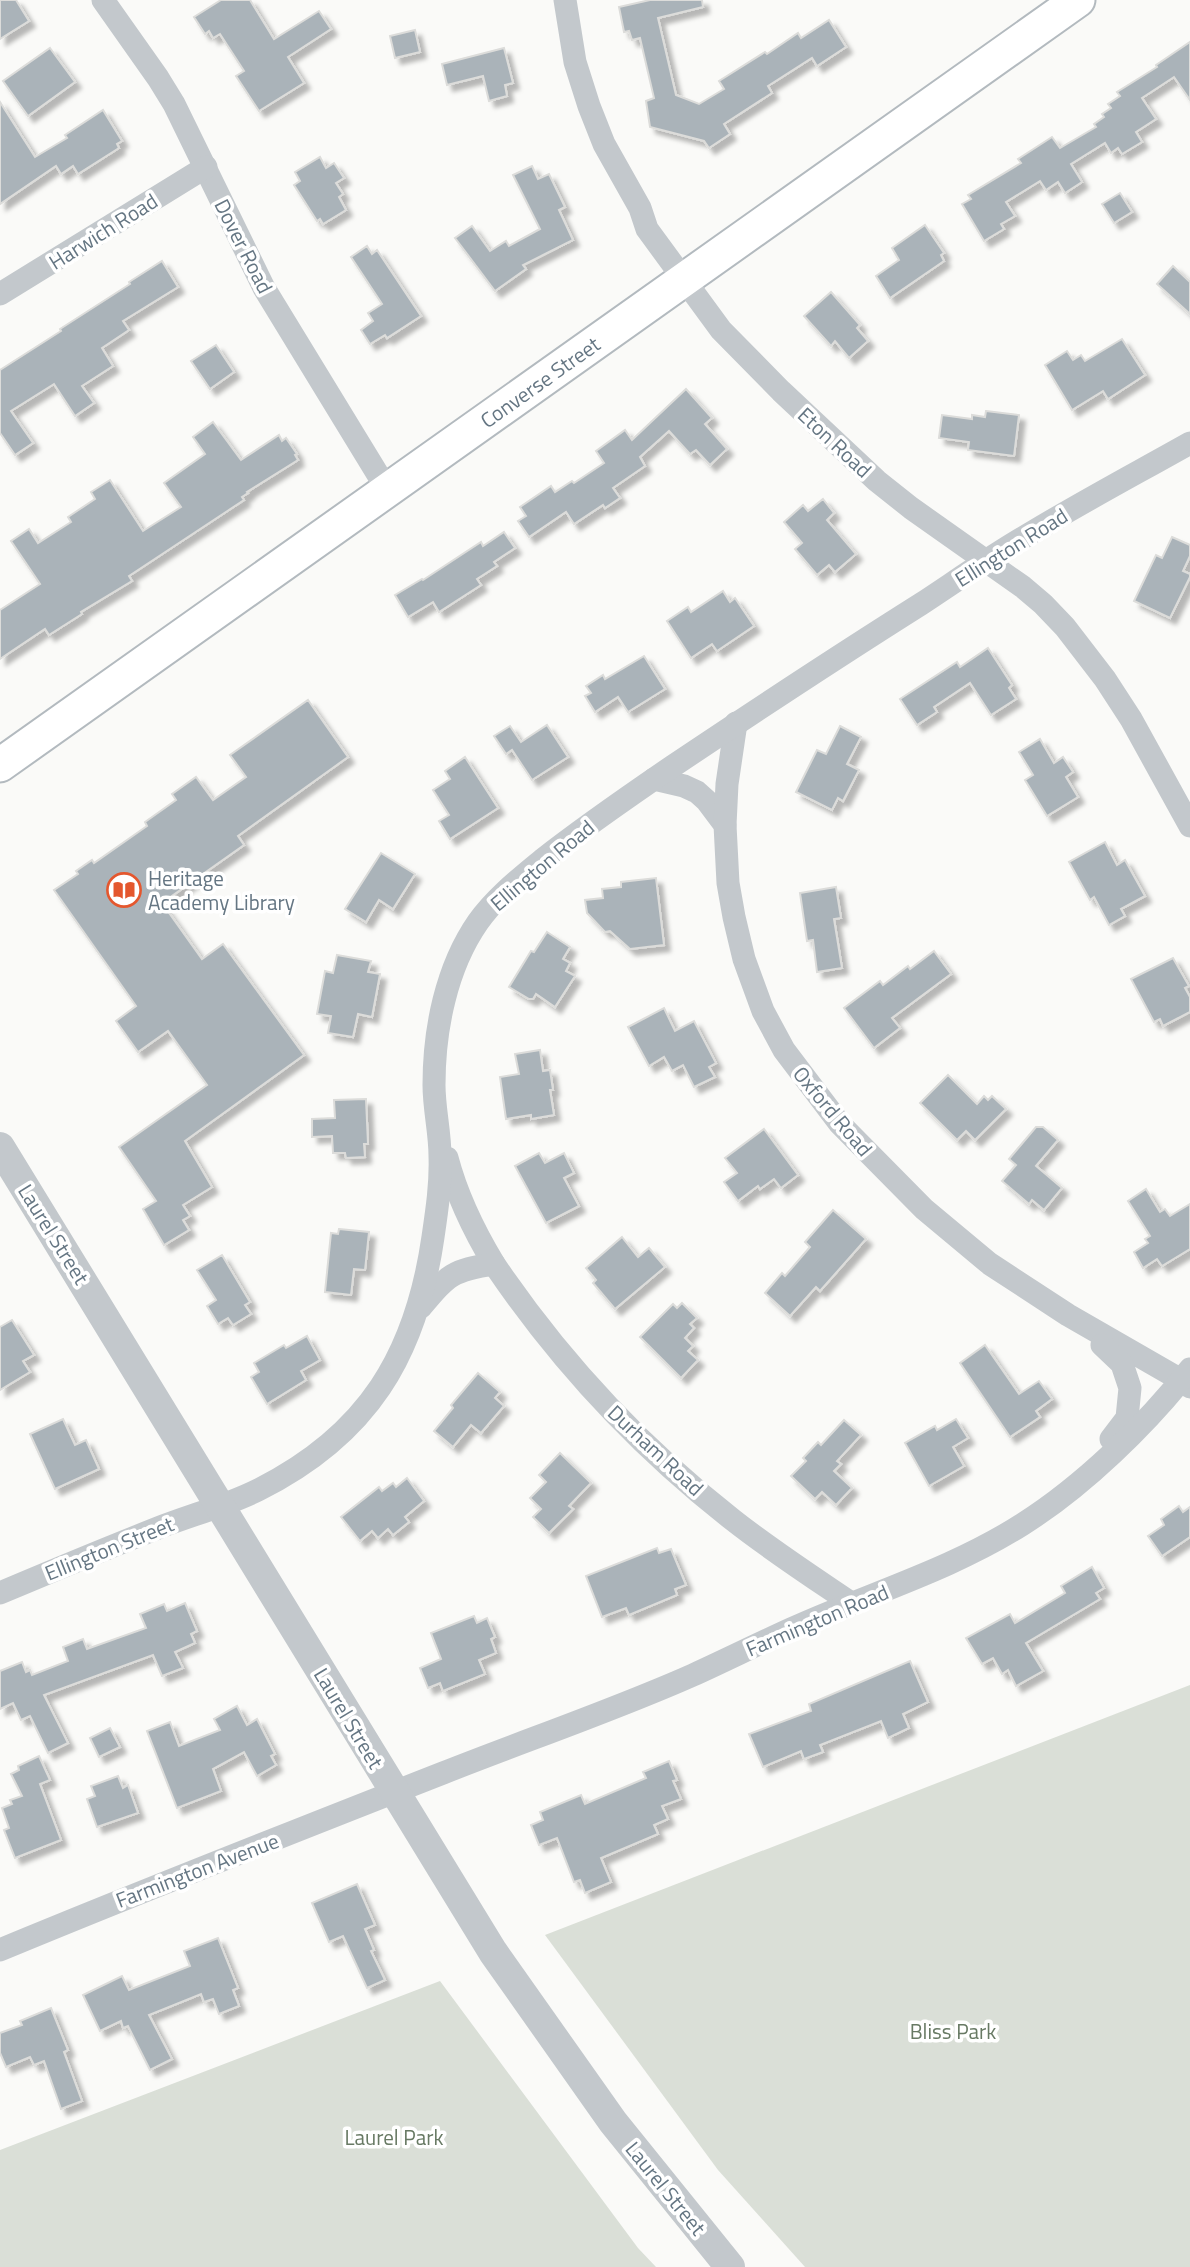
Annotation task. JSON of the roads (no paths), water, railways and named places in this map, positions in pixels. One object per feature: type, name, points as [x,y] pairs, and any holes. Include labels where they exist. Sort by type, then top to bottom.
[{"type":"main road","name":"Converse Street","points":[[0,765],[1078,0]]},
{"type":"street","name":"Dover Road","points":[[103,0],[174,104],[264,288],[388,491]]},
{"type":"street","name":"Eton Road","points":[[565,0],[575,62],[604,144],[640,208],[647,229],[721,330],[844,452],[911,508],[1033,595],[1065,627],[1105,679],[1131,719],[1190,825]]},
{"type":"street","name":"Harwich Road","points":[[0,294],[206,167]]},
{"type":"street","name":"Ellington Road","points":[[219,1505],[268,1484],[306,1461],[345,1431],[366,1408],[400,1356],[418,1310],[430,1259],[437,1210],[440,1154],[434,1085],[443,1007],[451,976],[463,947],[478,921],[498,898],[564,842],[736,723],[986,560],[1190,443]]},
{"type":"street","name":"Oxford Road","points":[[736,723],[727,783],[725,825],[728,883],[744,959],[763,1011],[784,1050],[840,1124],[925,1209],[990,1264],[1068,1315],[1187,1379]]},
{"type":"street","points":[[654,779],[697,792],[725,825]]},
{"type":"street","name":"Durham Road","points":[[437,1118],[457,1191],[469,1219],[494,1264],[552,1343],[608,1406],[667,1464],[734,1521],[851,1603]]},
{"type":"street","name":"Laurel Street","points":[[0,1147],[493,1951],[548,2032],[663,2185],[730,2267]]},
{"type":"street","points":[[418,1310],[442,1282],[456,1272],[494,1264]]},
{"type":"street","name":"Oxford Road","points":[[1068,1315],[1122,1364],[1130,1388],[1128,1418],[1088,1474]]},
{"type":"street","name":"Farmington Road","points":[[395,1793],[691,1676],[851,1603],[907,1583],[977,1551],[1023,1524],[1088,1474],[1187,1379]]},
{"type":"street","name":"Ellington Street","points":[[0,1593],[219,1505]]},
{"type":"street","name":"Farmington Avenue","points":[[0,1950],[125,1898],[395,1793]]},
{"type":"place","name":"Heritage Academy Library","points":[[124,890]]},
{"type":"park label","name":"Bliss Park","points":[[953,2031]]},
{"type":"park label","name":"Laurel Park","points":[[394,2137]]}]
